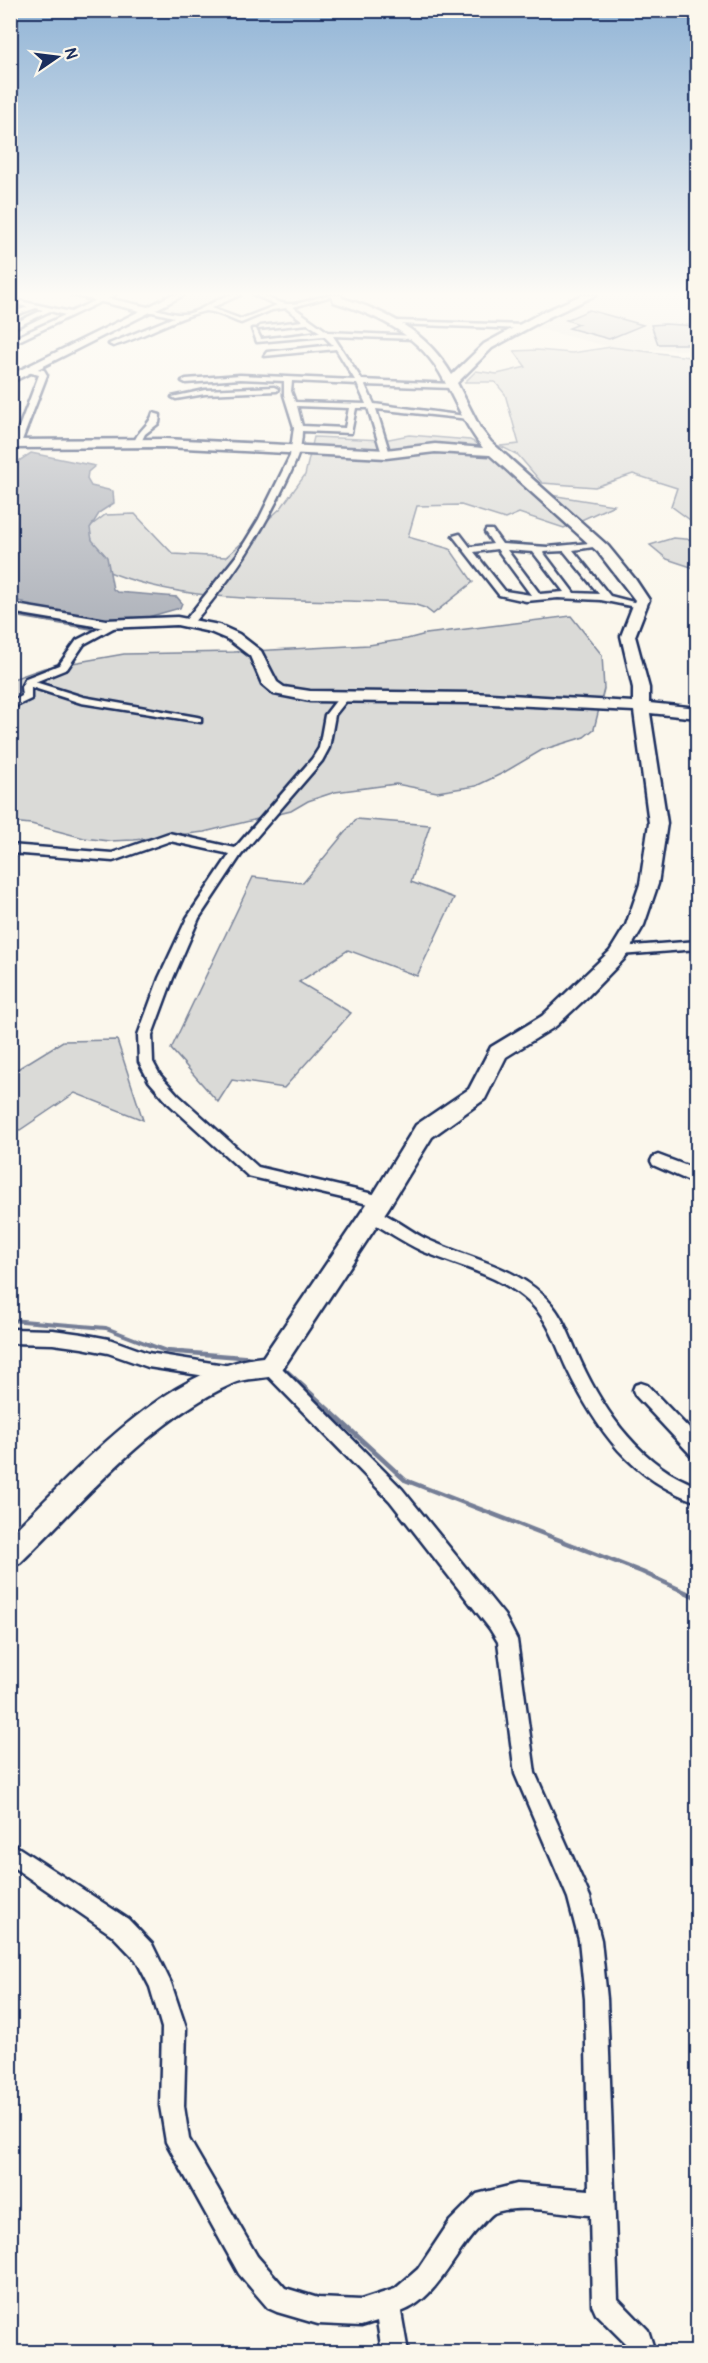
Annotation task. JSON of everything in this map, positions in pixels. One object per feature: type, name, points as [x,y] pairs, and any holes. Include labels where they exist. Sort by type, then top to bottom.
[{"type":"street","points":[[30,405],[14,443],[137,442],[387,454],[435,448],[494,452]]},
{"type":"street","points":[[189,622],[216,593],[248,548],[268,513],[297,449],[298,428],[296,413],[292,405]]},
{"type":"street","points":[[330,405],[372,406],[469,417]]},
{"type":"street","points":[[10,1336],[54,1337],[82,1341],[109,1346],[148,1360],[231,1373],[270,1367],[376,1208],[424,1131],[477,1094],[498,1052],[549,1021],[620,951],[635,925],[649,884],[658,823],[641,707],[641,688],[628,636],[642,600],[631,580],[597,544],[482,439],[463,405]]},
{"type":"street","points":[[298,428],[348,431],[353,406]]},
{"type":"street","points":[[372,406],[387,454]]},
{"type":"street","points":[[137,442],[142,433],[155,423],[156,415]]},
{"type":"street","points":[[489,532],[537,596]]},
{"type":"street","points":[[457,536],[502,593],[526,598],[571,595],[607,598],[640,605]]},
{"type":"street","points":[[467,550],[500,547],[567,548],[597,544]]},
{"type":"street","points":[[567,548],[607,598]]},
{"type":"street","points":[[536,549],[571,595]]},
{"type":"street","points":[[10,608],[114,624],[189,622],[214,628],[234,637],[256,654],[270,684],[279,691],[310,696],[472,698],[698,712]]},
{"type":"street","points":[[10,706],[27,697],[28,683],[36,677],[63,667],[80,642],[114,624]]},
{"type":"street","points":[[28,683],[81,700],[197,720]]},
{"type":"street","points":[[346,695],[330,715],[324,748],[316,761],[238,852],[193,918],[166,978],[145,1035],[146,1062],[154,1078],[173,1099],[253,1172],[376,1208],[424,1245],[506,1278],[528,1293],[547,1309],[576,1369],[605,1417],[630,1450],[654,1474],[677,1487],[698,1494]]},
{"type":"street","points":[[10,849],[113,857],[169,837],[238,852]]},
{"type":"street","points":[[620,951],[698,945]]},
{"type":"street","points":[[658,1161],[692,1176],[698,1176]]},
{"type":"street","points":[[270,1367],[396,1496],[497,1622],[507,1640],[525,1774],[579,1897],[590,1940],[596,1999],[604,2305],[639,2339],[642,2352]]},
{"type":"street","points":[[10,1554],[146,1425],[185,1398],[231,1373]]},
{"type":"street","points":[[641,1390],[698,1451]]},
{"type":"street","points":[[10,1852],[120,1927],[144,1952],[160,1983],[174,2028],[172,2106],[178,2142],[248,2265],[277,2299],[318,2312],[361,2313],[403,2299],[427,2278],[459,2230],[486,2203],[517,2196],[602,2204]]},
{"type":"street","points":[[387,2304],[395,2352]]},
{"type":"shaded area","points":[[508,405],[697,405],[697,525],[671,506],[677,488],[633,474],[595,487],[542,483],[518,455],[500,446],[519,444]]},
{"type":"shaded area","points":[[409,435],[470,440],[504,456],[538,493],[614,505],[564,528],[519,513],[505,519],[461,505],[417,506],[408,537],[450,549],[473,582],[433,614],[413,604],[256,599],[177,591],[139,582],[102,569],[88,528],[105,515],[135,514],[173,554],[226,557],[281,508],[305,475],[314,437],[384,440]]},
{"type":"shaded area","points":[[31,453],[95,466],[88,472],[87,479],[91,486],[113,491],[114,503],[100,512],[90,528],[92,540],[107,557],[113,589],[117,592],[177,597],[182,603],[180,608],[148,617],[113,621],[21,605],[24,602],[15,601],[11,593],[11,466]]},
{"type":"shaded area","points":[[673,538],[697,540],[697,569],[667,559],[650,545]]},
{"type":"shaded area","points":[[571,616],[602,655],[604,689],[594,729],[584,737],[542,750],[476,786],[437,792],[396,784],[335,792],[308,801],[291,811],[204,832],[134,840],[109,841],[84,838],[31,824],[11,822],[10,680],[44,668],[124,654],[234,652],[369,645],[426,634]]},
{"type":"shaded area","points":[[356,819],[430,825],[411,882],[454,898],[417,976],[348,950],[299,982],[351,1013],[284,1088],[232,1080],[218,1102],[171,1049],[253,877],[303,883]]},
{"type":"shaded area","points":[[117,1040],[143,1120],[75,1093],[20,1130],[11,1128],[11,1073],[63,1041]]},
{"type":"waterway","points":[[10,615],[92,629]]},
{"type":"waterway","points":[[10,1320],[106,1328],[150,1345]]},
{"type":"waterway","points":[[147,1344],[166,1351],[254,1358]]},
{"type":"waterway","points":[[280,1365],[405,1480],[642,1572],[698,1598]]}]
